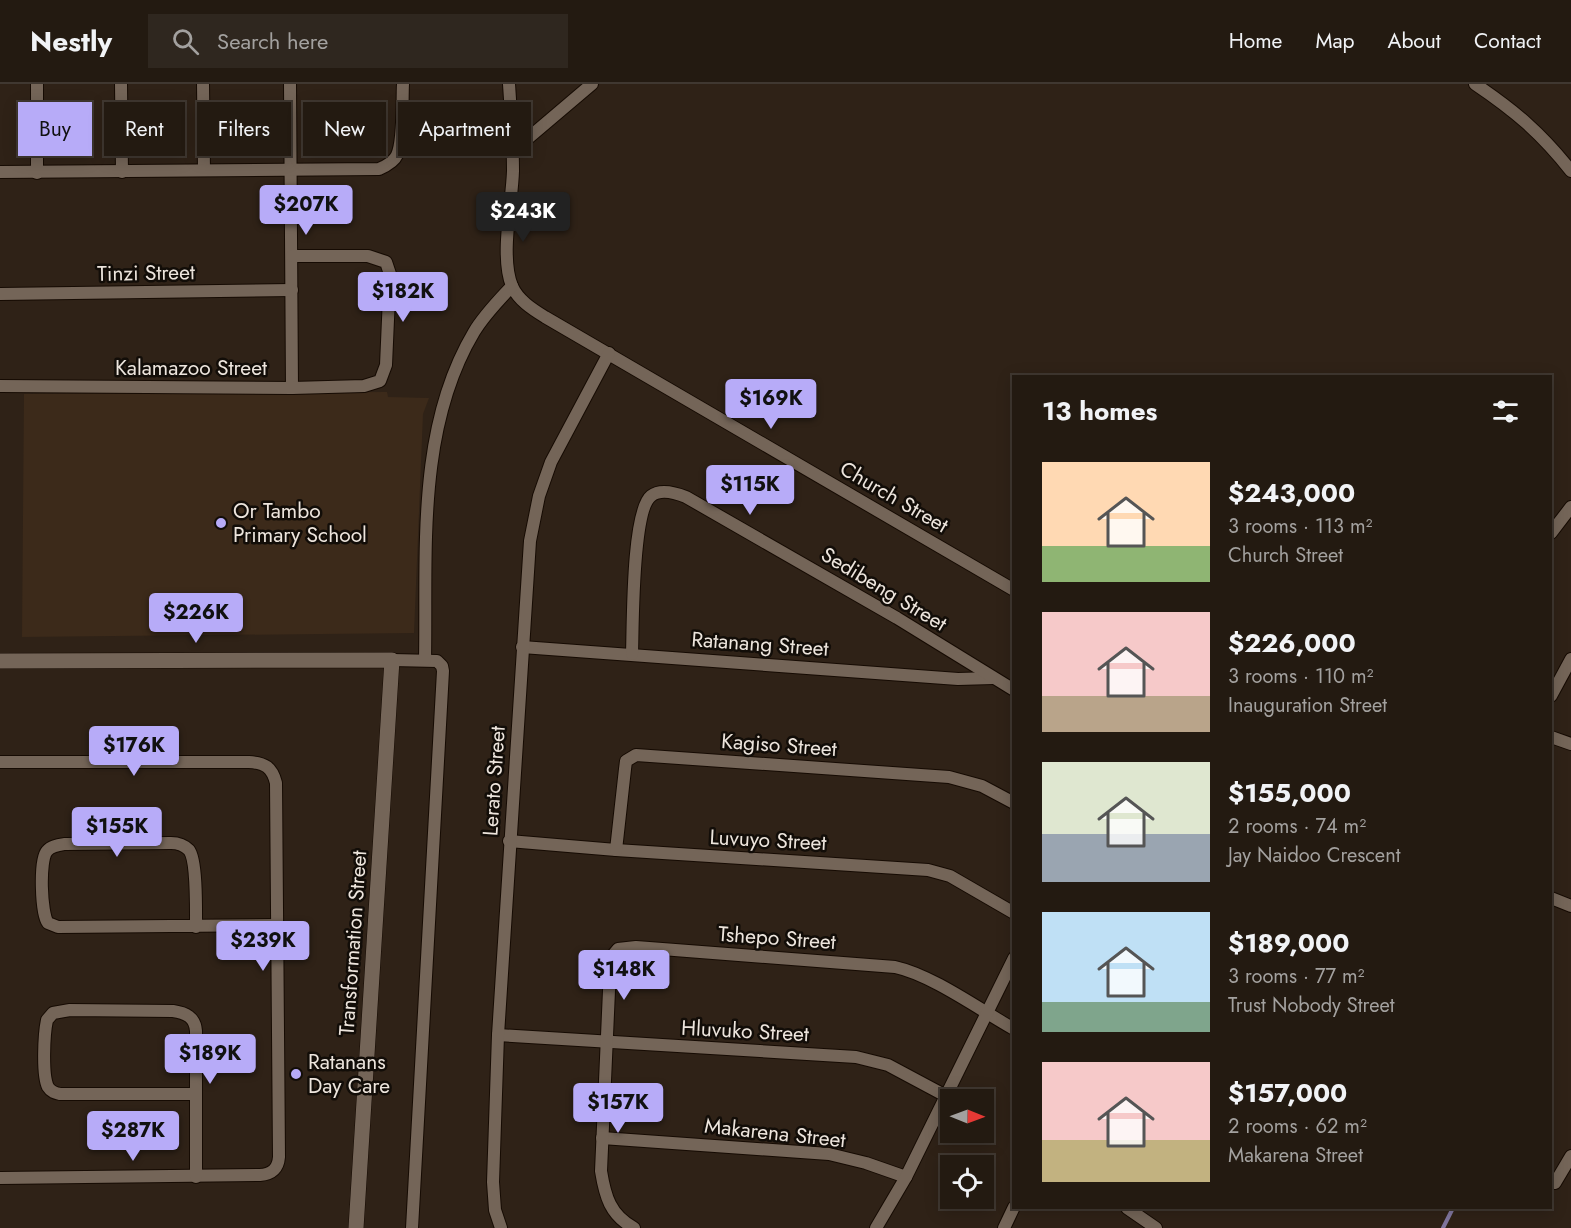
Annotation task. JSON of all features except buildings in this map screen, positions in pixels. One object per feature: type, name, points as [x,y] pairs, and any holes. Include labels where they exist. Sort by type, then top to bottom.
[{"type":"street","points":[[37,84],[37,173]]},
{"type":"street","points":[[121,84],[123,172]]},
{"type":"street","points":[[203,84],[204,170]]},
{"type":"street","points":[[290,84],[292,388]]},
{"type":"street","points":[[0,172],[369,170],[387,166],[397,156],[403,84]]},
{"type":"street","points":[[509,84],[510,102]]},
{"type":"street","points":[[531,136],[592,84]]},
{"type":"street","points":[[1475,84],[1505,104],[1536,130],[1571,171]]},
{"type":"street","points":[[431,661],[428,506],[433,461],[440,418],[459,359],[488,313],[513,286],[508,262],[513,156]]},
{"type":"street","name":"Kalamazoo Street","points":[[0,386],[292,388],[364,386],[380,381],[386,365],[390,274],[386,262],[368,256],[292,256]]},
{"type":"street","name":"Church Street","points":[[513,286],[530,307],[1012,589]]},
{"type":"street","name":"Tinzi Street","points":[[0,294],[292,290]]},
{"type":"street","name":"Lerato Street","points":[[501,1228],[495,1210],[493,1182],[498,1035],[530,541],[539,496],[559,444],[609,353]]},
{"type":"street","name":"Sedibeng Street","points":[[632,654],[641,514],[650,496],[657,492],[668,492],[686,497],[863,597],[1012,689]]},
{"type":"street","points":[[1552,532],[1571,507]]},
{"type":"street","name":"Ratanang Street","points":[[522,647],[958,679],[994,678]]},
{"type":"street","points":[[1552,694],[1571,658]]},
{"type":"street","points":[[0,661],[392,660],[431,661],[442,666],[412,1228]]},
{"type":"street","name":"Transformation Street","points":[[356,1228],[392,660]]},
{"type":"street","points":[[1552,737],[1571,744]]},
{"type":"street","name":"Kagiso Street","points":[[616,850],[626,761],[636,755],[941,776],[982,786],[1012,802]]},
{"type":"street","points":[[0,762],[249,762],[265,764],[270,768],[276,783],[278,925],[277,1166],[272,1172],[196,1176],[0,1178]]},
{"type":"street","name":"Luvuyo Street","points":[[509,841],[928,870],[950,876],[1012,912]]},
{"type":"street","points":[[196,927],[193,859],[188,848],[178,843],[65,844],[50,848],[45,854],[42,865],[43,911],[45,919],[53,925],[65,928],[196,927],[278,925]]},
{"type":"street","points":[[1552,898],[1571,906]]},
{"type":"street","name":"Tshepo Street","points":[[608,1042],[610,961],[615,951],[623,948],[739,954],[895,967],[916,973],[1012,1028]]},
{"type":"street","points":[[950,1089],[1012,962]]},
{"type":"street","points":[[195,1094],[60,1094],[53,1092],[48,1087],[45,1074],[47,1020],[53,1013],[70,1010],[173,1011],[185,1014],[194,1021],[196,1025],[196,1176]]},
{"type":"street","name":"Hluvuko Street","points":[[498,1035],[856,1057],[888,1065],[940,1093]]},
{"type":"street","points":[[608,1042],[602,1171],[607,1200],[615,1213],[634,1228]]},
{"type":"street","points":[[876,1228],[906,1177],[940,1108]]},
{"type":"street","name":"Makarena Street","points":[[602,1138],[829,1154],[866,1163],[906,1177]]},
{"type":"street","points":[[1555,1183],[1571,1156]]},
{"type":"street","points":[[1004,1228],[1013,1209]]},
{"type":"street","points":[[1128,1209],[1156,1228]]},
{"type":"shaded area","name":"Or Tambo Primary School","points":[[387,392],[388,397],[429,398],[423,414],[414,633],[22,637],[24,394]]},
{"type":"waterway","points":[[1443,1228],[1452,1209]]},
{"type":"place","name":"Or Tambo Primary School","points":[[221,523]]},
{"type":"place","name":"Ratanans Day Care","points":[[296,1074]]}]
